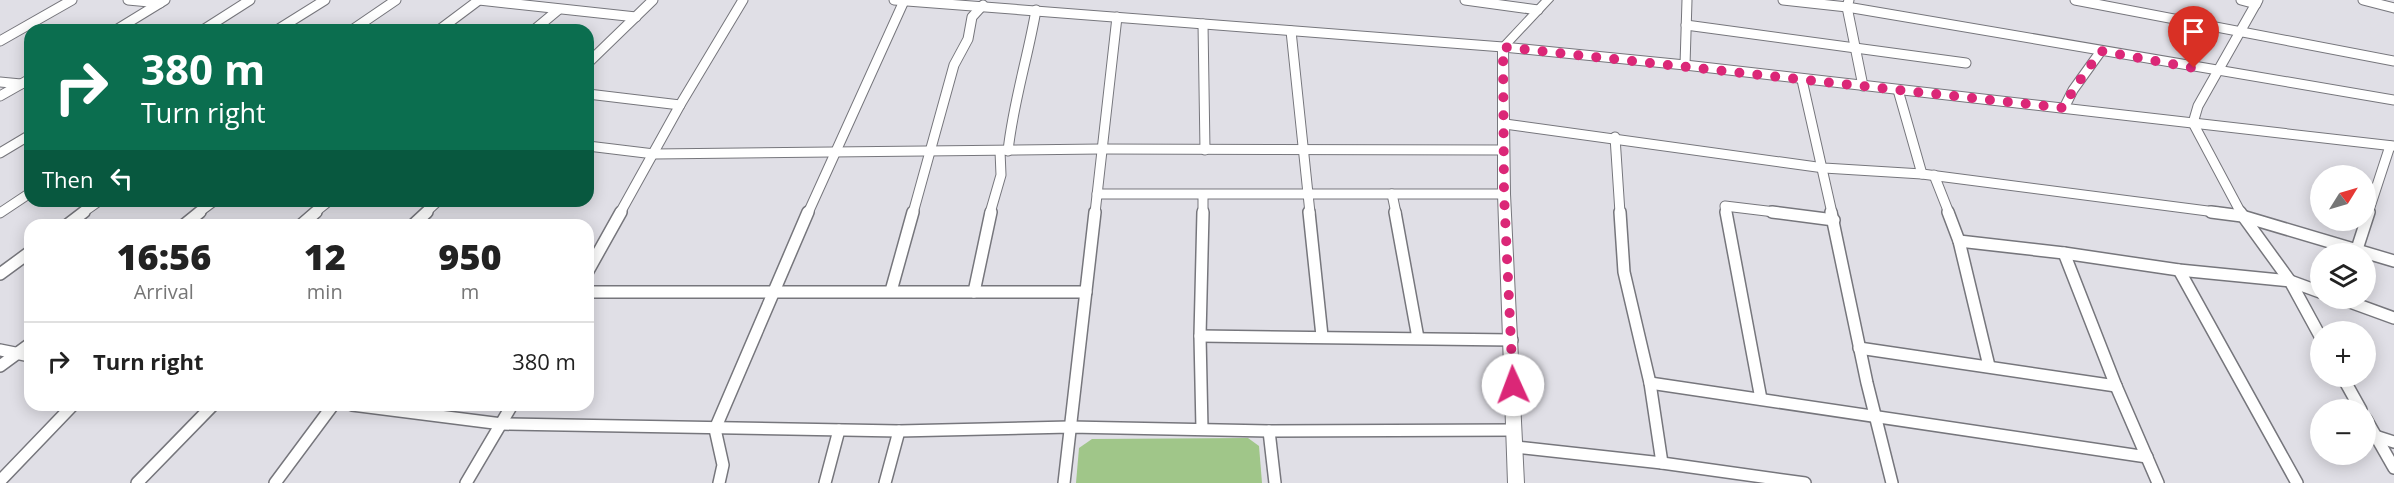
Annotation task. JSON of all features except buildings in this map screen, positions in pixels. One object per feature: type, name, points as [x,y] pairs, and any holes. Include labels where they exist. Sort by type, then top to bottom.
[{"type":"street","points":[[30,24],[72,0]]},
{"type":"street","points":[[128,0],[162,1]]},
{"type":"street","points":[[212,24],[250,0]]},
{"type":"street","points":[[287,24],[325,0]]},
{"type":"street","points":[[360,24],[396,0]]},
{"type":"street","points":[[447,24],[479,0],[636,17]]},
{"type":"street","points":[[594,57],[653,0]]},
{"type":"street","points":[[594,260],[680,105],[743,0]]},
{"type":"street","points":[[1466,0],[1538,10]]},
{"type":"street","points":[[1516,483],[1512,340],[1504,194],[1503,47],[1548,0]]},
{"type":"street","points":[[1685,65],[1687,0]]},
{"type":"street","points":[[1783,0],[1848,4],[2218,72],[2394,100]]},
{"type":"street","points":[[2075,0],[2394,61]]},
{"type":"street","points":[[2241,0],[2257,2],[2198,106],[2193,123],[2242,216],[2290,281],[2312,321]]},
{"type":"street","points":[[2363,0],[2394,8]]},
{"type":"street","points":[[126,24],[162,1]]},
{"type":"street","points":[[719,483],[723,465],[715,429],[773,290],[836,153],[899,1],[983,5],[1503,47],[1685,65],[2392,146],[2359,243]]},
{"type":"street","points":[[1848,4],[1853,46],[1863,86]]},
{"type":"street","points":[[891,291],[954,66],[968,39],[972,17],[983,5]]},
{"type":"street","points":[[541,24],[558,10]]},
{"type":"street","points":[[974,292],[991,213],[1000,185],[1011,115],[1027,62],[1036,10]]},
{"type":"street","points":[[1064,483],[1117,17]]},
{"type":"street","points":[[1203,24],[1205,150]]},
{"type":"street","points":[[1686,25],[1966,63]]},
{"type":"street","points":[[0,41],[24,27]]},
{"type":"street","points":[[1291,31],[1322,336]]},
{"type":"street","points":[[2064,108],[2073,90],[2101,51]]},
{"type":"street","points":[[1802,80],[1824,168],[1874,416],[1892,483]]},
{"type":"street","points":[[0,82],[24,84]]},
{"type":"street","points":[[0,96],[24,84]]},
{"type":"street","points":[[1898,90],[1922,174]]},
{"type":"street","points":[[594,95],[680,105]]},
{"type":"street","points":[[1505,124],[1614,137],[1824,168],[1934,175],[2242,216],[2336,243]]},
{"type":"street","points":[[1614,137],[1624,272],[1650,383],[1662,463]]},
{"type":"street","points":[[0,153],[24,139]]},
{"type":"street","points":[[594,147],[654,154],[1101,149],[1503,150]]},
{"type":"street","points":[[1934,175],[1959,241],[1989,366]]},
{"type":"street","points":[[1097,194],[1504,194]]},
{"type":"street","points":[[1392,194],[1418,338]]},
{"type":"street","points":[[1202,429],[1200,336],[1203,195]]},
{"type":"street","points":[[0,213],[24,197]]},
{"type":"street","points":[[1761,399],[1725,206],[1834,220]]},
{"type":"street","points":[[75,219],[91,207]]},
{"type":"street","points":[[192,219],[206,207]]},
{"type":"street","points":[[307,219],[322,207]]},
{"type":"street","points":[[418,219],[432,207]]},
{"type":"street","points":[[1959,241],[2064,253],[2179,270],[2290,281],[2310,288]]},
{"type":"street","points":[[2064,253],[2116,386],[2158,483]]},
{"type":"street","points":[[2376,255],[2394,261]]},
{"type":"street","points":[[0,274],[24,256]]},
{"type":"street","points":[[2179,270],[2298,483]]},
{"type":"street","points":[[594,292],[773,290],[1086,292]]},
{"type":"street","points":[[2369,309],[2394,318]]},
{"type":"street","points":[[1200,336],[1512,340]]},
{"type":"street","points":[[1859,348],[2116,386]]},
{"type":"street","points":[[0,350],[24,355]]},
{"type":"street","points":[[0,366],[24,355]]},
{"type":"street","points":[[1650,383],[2147,457]]},
{"type":"street","points":[[0,481],[67,411]]},
{"type":"street","points":[[137,483],[207,411]]},
{"type":"street","points":[[275,483],[329,411]]},
{"type":"street","points":[[399,411],[502,424],[715,429],[899,431],[1070,427],[1269,431],[1515,430]]},
{"type":"street","points":[[466,483],[509,411]]},
{"type":"street","points":[[825,483],[839,430]]},
{"type":"street","points":[[885,483],[899,431]]},
{"type":"street","points":[[1269,431],[1275,483]]},
{"type":"street","points":[[2376,436],[2394,442]]},
{"type":"street","points":[[2376,438],[2394,468]]},
{"type":"street","points":[[1516,447],[1662,463],[1805,483]]},
{"type":"green space","points":[[1248,438],[1259,446],[1262,483],[1076,483],[1079,448],[1092,439]]},
{"type":"route","points":[[1513,385],[1504,194],[1503,47],[2064,108],[2073,90],[2101,51],[2194,68]]}]
